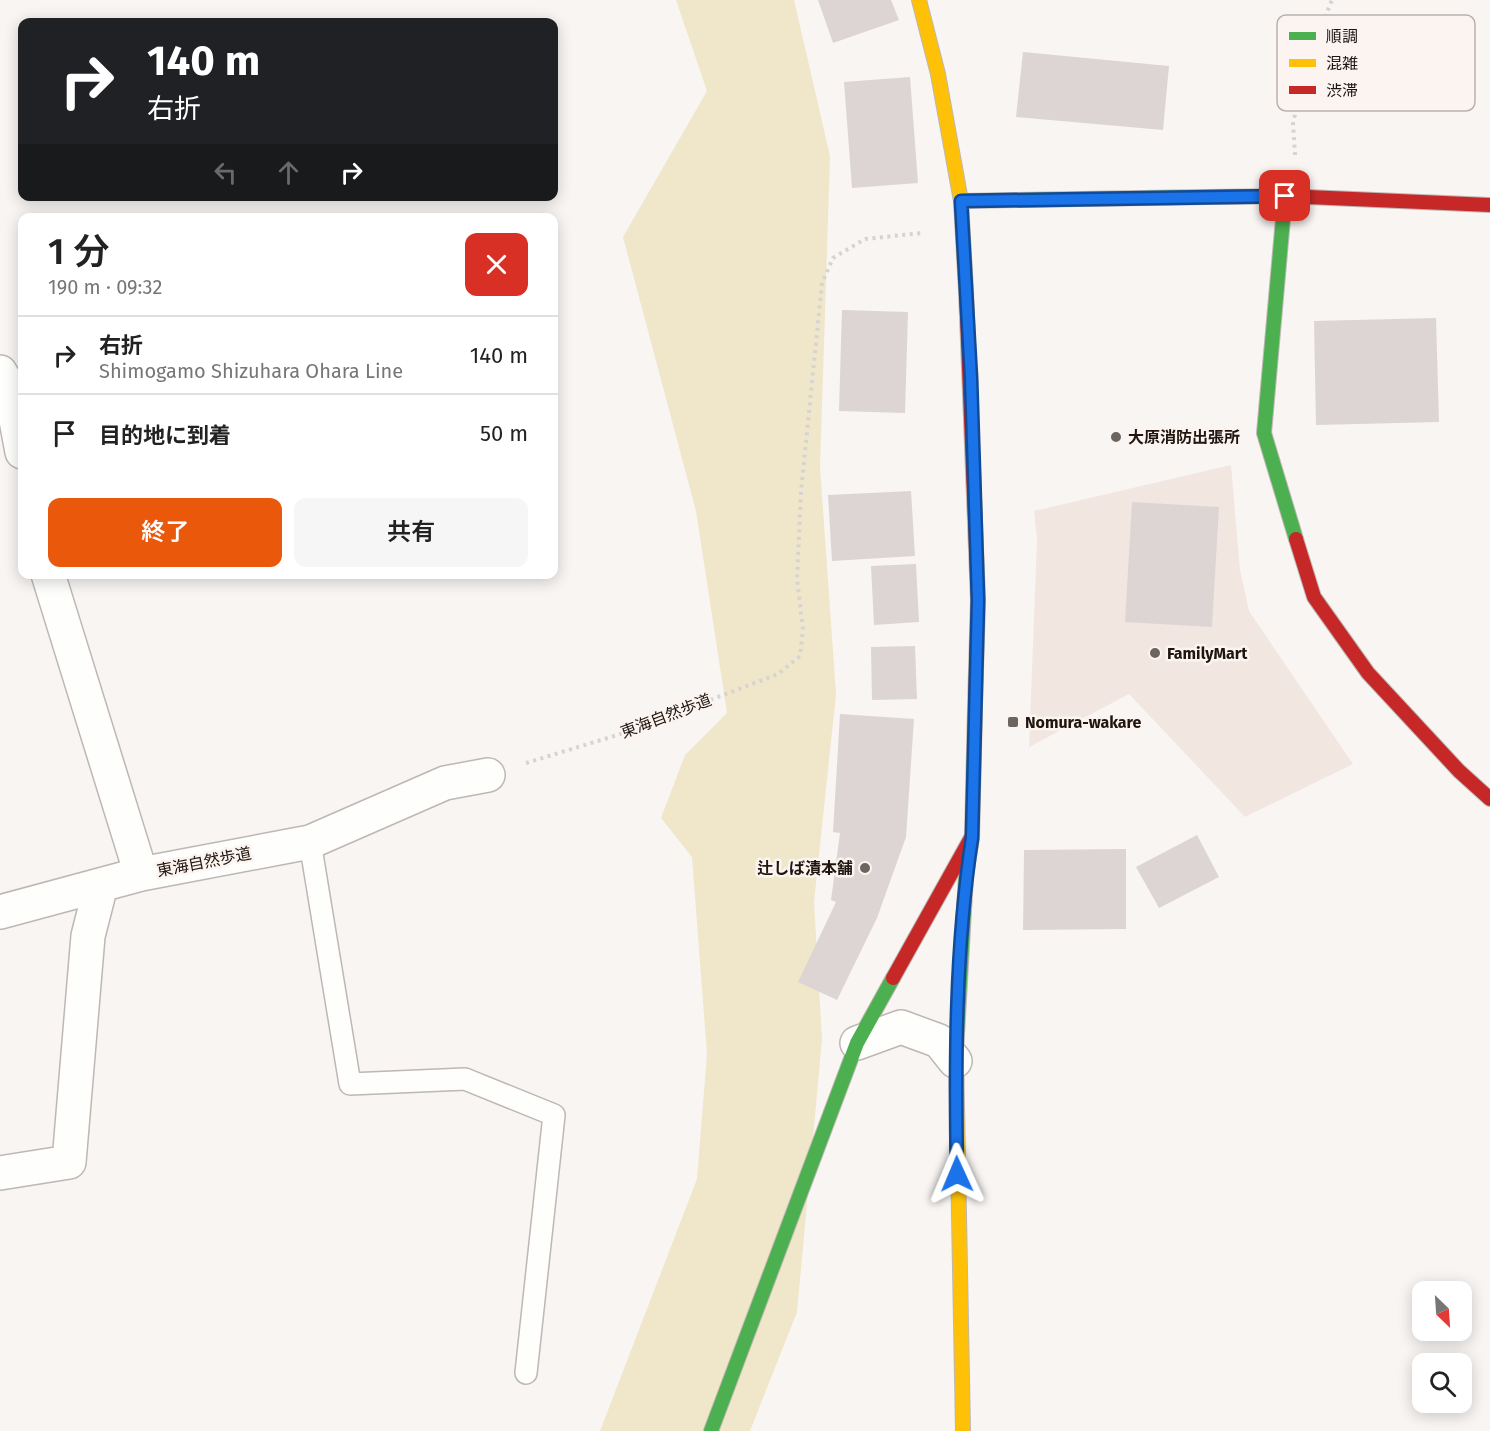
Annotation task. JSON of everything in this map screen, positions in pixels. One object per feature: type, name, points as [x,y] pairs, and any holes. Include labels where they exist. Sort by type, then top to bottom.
[{"type":"main road","points":[[919,0],[938,74],[961,201],[971,378],[978,600],[972,838],[966,875],[955,1061],[963,1431]]},
{"type":"main road","points":[[961,201],[1285,196],[1490,206]]},
{"type":"main road","points":[[1285,196],[1264,434],[1314,597],[1368,673],[1459,771],[1490,799]]},
{"type":"main road","points":[[711,1431],[857,1043],[972,838]]},
{"type":"street","points":[[0,372],[10,388],[18,431]]},
{"type":"street","points":[[50,579],[141,874]]},
{"type":"street","name":"東海自然歩道","points":[[0,912],[141,874],[310,842],[445,783],[488,775]]},
{"type":"street","points":[[0,1173],[69,1162],[88,936],[101,885]]},
{"type":"street","points":[[857,1043],[901,1027],[939,1041],[955,1061]]},
{"type":"lane","points":[[310,842],[350,1084],[465,1079],[554,1115],[526,1373]]},
{"type":"path","points":[[1326,15],[1332,0]]},
{"type":"path","points":[[1293,122],[1296,111]]},
{"type":"path","name":"東海自然歩道","points":[[488,775],[624,733],[778,674],[800,656],[803,629],[797,579],[801,492],[822,283],[832,258],[856,243],[865,238],[921,234],[961,201]]},
{"type":"shaded area","points":[[676,0],[794,0],[830,156],[820,467],[836,694],[814,902],[822,1039],[797,1312],[750,1431],[600,1431],[697,1179],[707,1054],[692,857],[661,818],[685,755],[727,713],[696,511],[623,237],[707,91]]},
{"type":"shaded area","name":"FamilyMart","points":[[1231,465],[1240,570],[1249,611],[1353,764],[1245,817],[1129,694],[1029,747],[1037,540],[1034,511]]},
{"type":"building","points":[[818,0],[891,0],[899,20],[833,43]]},
{"type":"building","points":[[1023,52],[1169,66],[1163,130],[1016,117]]},
{"type":"building","points":[[910,77],[918,183],[852,188],[844,82]]},
{"type":"building","points":[[842,310],[908,312],[905,413],[839,411]]},
{"type":"building","points":[[1436,318],[1439,422],[1316,425],[1314,321]]},
{"type":"building","points":[[911,491],[915,556],[832,561],[828,495]]},
{"type":"building","points":[[1132,502],[1219,507],[1212,627],[1125,622]]},
{"type":"building","points":[[916,564],[919,622],[874,625],[871,566]]},
{"type":"building","points":[[915,646],[917,699],[872,700],[871,647]]},
{"type":"building","name":"辻しば漬本舗","points":[[840,714],[914,719],[906,837],[877,918],[837,1000],[798,982],[836,902],[831,900],[840,833],[833,832]]},
{"type":"building","points":[[1197,835],[1219,877],[1159,908],[1136,867]]},
{"type":"building","points":[[1126,849],[1126,929],[1023,930],[1024,850]]},
{"type":"traffic: fast","points":[[1285,196],[1264,433],[1296,539]]},
{"type":"traffic: fast","points":[[961,201],[1205,197]]},
{"type":"traffic: fast","points":[[956,1052],[966,875],[972,838],[975,706]]},
{"type":"traffic: fast","points":[[711,1431],[857,1043],[893,978]]},
{"type":"traffic: slow","points":[[919,0],[938,74],[961,201],[966,291]]},
{"type":"traffic: slow","points":[[956,1052],[963,1431]]},
{"type":"traffic: jam","points":[[1205,197],[1285,196],[1490,205]]},
{"type":"traffic: jam","points":[[966,291],[978,600],[975,706]]},
{"type":"traffic: jam","points":[[1296,539],[1314,597],[1368,673],[1459,771],[1490,799]]},
{"type":"traffic: jam","points":[[893,978],[971,838]]},
{"type":"place","name":"大原消防出張所","points":[[1116,437]]},
{"type":"place","name":"FamilyMart","points":[[1155,653]]},
{"type":"place","name":"Nomura-wakare","points":[[1013,722]]},
{"type":"place","name":"辻しば漬本舗","points":[[865,868]]},
{"type":"route","points":[[957,1174],[955,1061],[966,875],[972,838],[978,600],[971,378],[961,201],[1285,196]]}]
